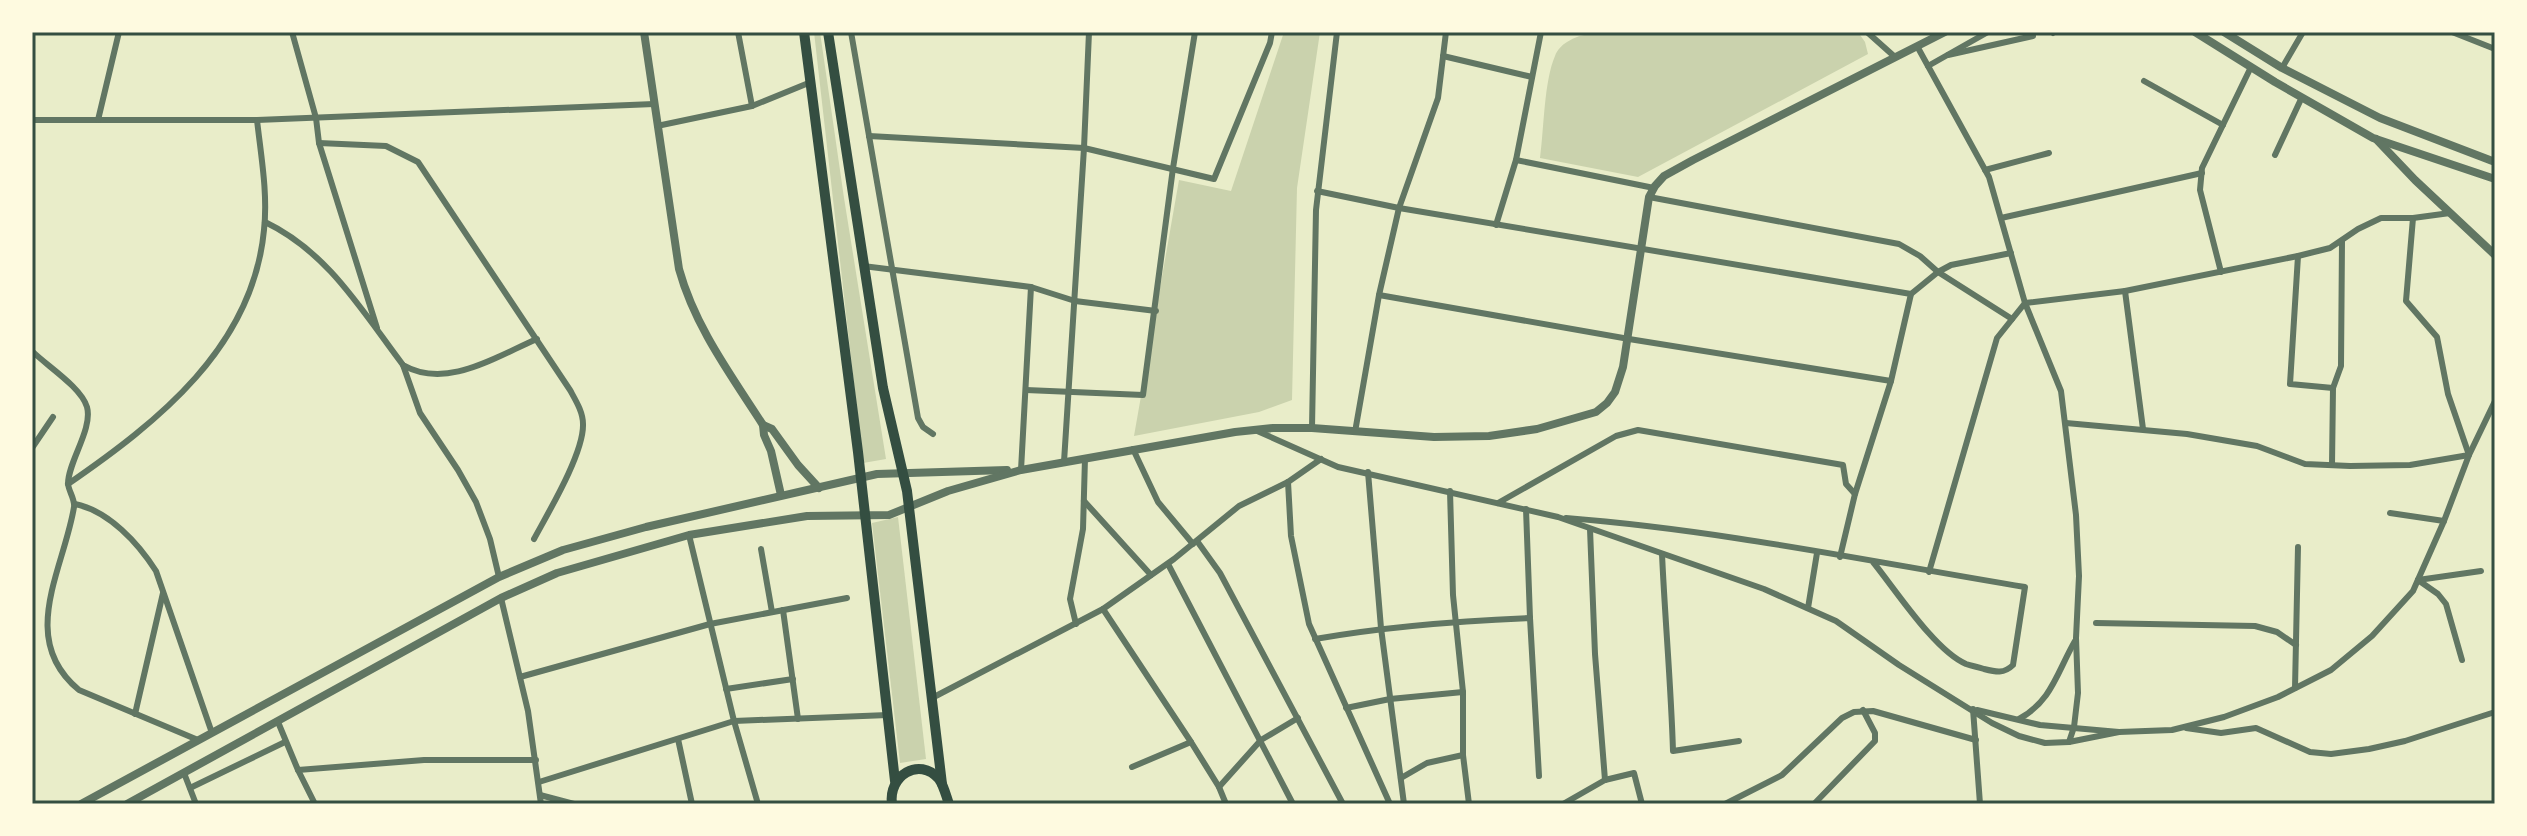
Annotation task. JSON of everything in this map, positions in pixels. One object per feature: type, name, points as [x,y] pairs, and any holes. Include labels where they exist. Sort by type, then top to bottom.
[{"type":"main road","points":[[804,32],[888,715],[895,781],[891,803]]},
{"type":"main road","points":[[828,32],[883,388],[909,506],[945,796]]},
{"type":"main road","points":[[895,781],[905,773],[918,770],[930,773],[945,796]]},
{"type":"street","points":[[98,120],[119,32]]},
{"type":"street","points":[[292,32],[316,118],[319,143],[378,332]]},
{"type":"street","points":[[644,32],[679,269],[688,300],[706,337],[763,425],[781,495]]},
{"type":"street","points":[[738,32],[752,106]]},
{"type":"street","points":[[851,32],[918,418],[923,427],[933,434]]},
{"type":"street","points":[[1064,462],[1089,32]]},
{"type":"street","points":[[1026,390],[1143,395],[1173,168],[1195,32]]},
{"type":"street","points":[[869,136],[1084,148],[1214,179],[1272,32]]},
{"type":"street","points":[[1312,428],[1314,233],[1337,32]]},
{"type":"street","points":[[1355,432],[1379,295],[1399,208],[1438,98],[1446,32]]},
{"type":"street","points":[[1496,225],[1516,160],[1541,32]]},
{"type":"street","points":[[1867,32],[1895,57]]},
{"type":"street","points":[[127,804],[501,598],[557,573],[689,535],[807,516],[889,515],[948,491],[1021,470],[1254,430],[1312,428],[1434,437],[1489,436],[1537,429],[1596,412],[1615,392],[1629,339],[1652,192],[1664,176],[1945,32]]},
{"type":"street","points":[[1928,66],[1988,32]]},
{"type":"street","points":[[2195,32],[2375,138],[2495,179]]},
{"type":"street","points":[[2224,32],[2282,68],[2383,120],[2495,162]]},
{"type":"street","points":[[2282,68],[2303,32]]},
{"type":"street","points":[[2452,32],[2495,49]]},
{"type":"street","points":[[1948,55],[2033,36]]},
{"type":"street","points":[[1917,46],[1989,177],[2025,303],[2061,391],[2079,576],[2076,638],[2078,693],[2069,742]]},
{"type":"street","points":[[1443,56],[1532,77]]},
{"type":"street","points":[[2221,272],[2200,190],[2202,173],[2251,67]]},
{"type":"street","points":[[2144,81],[2223,125]]},
{"type":"street","points":[[657,126],[752,106],[811,82]]},
{"type":"street","points":[[2275,155],[2302,97]]},
{"type":"street","points":[[32,120],[257,120],[654,104]]},
{"type":"street","points":[[68,484],[111,454],[195,381],[227,335],[244,302],[260,256],[265,222],[257,120]]},
{"type":"street","points":[[2383,120],[2370,124],[2368,130],[2395,161],[2495,255]]},
{"type":"street","points":[[2375,138],[2389,133],[2383,120]]},
{"type":"street","points":[[319,143],[386,146],[418,162],[570,390],[580,411],[581,439],[534,539]]},
{"type":"street","points":[[1985,170],[2049,153]]},
{"type":"street","points":[[1516,160],[1899,244],[2012,319]]},
{"type":"street","points":[[2001,218],[2202,173]]},
{"type":"street","points":[[1317,191],[1496,225],[1911,294]]},
{"type":"street","points":[[1929,572],[1997,338],[2025,303],[2125,291],[2298,256],[2330,248],[2381,218],[2450,213]]},
{"type":"street","points":[[2413,218],[2406,301],[2437,337],[2448,394],[2469,455]]},
{"type":"street","points":[[265,222],[291,236],[318,257],[340,281],[403,365],[420,413],[476,502],[490,539],[499,577]]},
{"type":"street","points":[[2332,465],[2333,388],[2341,366],[2342,240]]},
{"type":"street","points":[[1840,557],[1855,494],[1891,381],[1911,294],[1951,265],[2011,253]]},
{"type":"street","points":[[2298,256],[2290,384],[2333,388]]},
{"type":"street","points":[[863,266],[1031,287],[1075,301],[1156,311]]},
{"type":"street","points":[[1021,470],[1031,287]]},
{"type":"street","points":[[2125,291],[2143,429]]},
{"type":"street","points":[[1379,295],[1891,381]]},
{"type":"street","points":[[403,365],[426,374],[452,374],[537,339]]},
{"type":"street","points":[[32,351],[80,394],[88,413],[68,484],[75,504],[48,616],[52,653],[61,671],[79,690],[198,740]]},
{"type":"street","points":[[1254,430],[1338,467],[1558,517],[1764,589],[1836,621],[1992,723],[2019,736],[2045,743],[2182,727],[2224,717],[2331,670],[2372,636],[2413,591],[2469,455],[2495,401]]},
{"type":"street","points":[[32,448],[53,417]]},
{"type":"street","points":[[2066,423],[2187,434],[2257,446],[2305,464],[2410,465],[2469,455]]},
{"type":"street","points":[[763,425],[772,429],[819,488]]},
{"type":"street","points":[[1498,503],[1616,436],[1638,430],[1843,465],[1846,484],[1855,494]]},
{"type":"street","points":[[1133,449],[1158,502],[1220,573],[1343,804]]},
{"type":"street","points":[[1076,624],[1070,599],[1083,529],[1085,458]]},
{"type":"street","points":[[932,698],[1103,609],[1168,564],[1239,506],[1288,482],[1321,459]]},
{"type":"street","points":[[81,804],[499,577],[563,550],[646,527],[885,473],[1021,470]]},
{"type":"street","points":[[1368,472],[1381,628],[1404,804]]},
{"type":"street","points":[[1288,482],[1291,536],[1304,605],[1315,639],[1390,804]]},
{"type":"street","points":[[1450,491],[1452,579],[1463,692],[1463,755],[1469,804]]},
{"type":"street","points":[[1084,500],[1151,575]]},
{"type":"street","points":[[75,504],[96,511],[132,541],[156,571],[212,733]]},
{"type":"street","points":[[1526,509],[1539,776]]},
{"type":"street","points":[[2390,513],[2444,521]]},
{"type":"street","points":[[1558,517],[1635,523],[1873,562],[1929,572],[2025,587],[2015,661],[2011,668],[2004,672],[1966,664],[1948,652],[1873,562]]},
{"type":"street","points":[[1590,529],[1595,654],[1605,780]]},
{"type":"street","points":[[689,535],[734,721],[758,804]]},
{"type":"street","points":[[2295,688],[2298,547]]},
{"type":"street","points":[[761,549],[772,612]]},
{"type":"street","points":[[1808,608],[1817,553]]},
{"type":"street","points":[[1662,554],[1673,751],[1739,741]]},
{"type":"street","points":[[1168,564],[1293,804]]},
{"type":"street","points":[[2418,580],[2481,571]]},
{"type":"street","points":[[2418,580],[2446,604],[2462,660]]},
{"type":"street","points":[[135,714],[163,592]]},
{"type":"street","points":[[501,598],[520,677],[541,804]]},
{"type":"street","points":[[520,677],[710,624],[847,598]]},
{"type":"street","points":[[1103,609],[1191,742],[1226,804]]},
{"type":"street","points":[[783,610],[798,719]]},
{"type":"street","points":[[1315,639],[1381,628],[1530,618]]},
{"type":"street","points":[[2096,623],[2255,626],[2277,632],[2296,645]]},
{"type":"street","points":[[2019,719],[2034,711],[2046,698],[2076,638]]},
{"type":"street","points":[[726,689],[793,679]]},
{"type":"street","points":[[1346,708],[1390,699],[1463,692]]},
{"type":"street","points":[[1973,709],[2040,725],[2119,732]]},
{"type":"street","points":[[1973,709],[1980,804]]},
{"type":"street","points":[[1725,804],[1782,775],[1842,718],[1863,710],[1976,740]]},
{"type":"street","points":[[1814,804],[1875,741],[1875,733],[1863,710]]},
{"type":"street","points":[[2182,727],[2221,733],[2256,728],[2310,752],[2331,754],[2369,749],[2495,712]]},
{"type":"street","points":[[539,782],[734,721],[888,715]]},
{"type":"street","points":[[1219,787],[1261,740],[1298,718]]},
{"type":"street","points":[[278,722],[315,804]]},
{"type":"street","points":[[678,739],[692,804]]},
{"type":"street","points":[[190,788],[285,742]]},
{"type":"street","points":[[1132,767],[1191,742]]},
{"type":"street","points":[[1401,778],[1427,763],[1463,755]]},
{"type":"street","points":[[298,770],[424,760],[536,760]]},
{"type":"street","points":[[184,773],[196,804]]},
{"type":"street","points":[[1563,804],[1605,780],[1634,773],[1642,804]]},
{"type":"street","points":[[1825,794],[1831,804]]},
{"type":"street","points":[[540,795],[574,804]]},
{"type":"green space","points":[[814,32],[820,32],[886,459],[863,463]]},
{"type":"green space","points":[[1284,32],[1320,32],[1297,188],[1292,400],[1259,412],[1134,436],[1179,180],[1231,191]]},
{"type":"green space","points":[[1617,32],[1858,32],[1868,54],[1638,177],[1540,158],[1549,78],[1557,52],[1565,43],[1579,36]]},
{"type":"green space","points":[[898,517],[926,759],[900,763],[872,523]]}]
